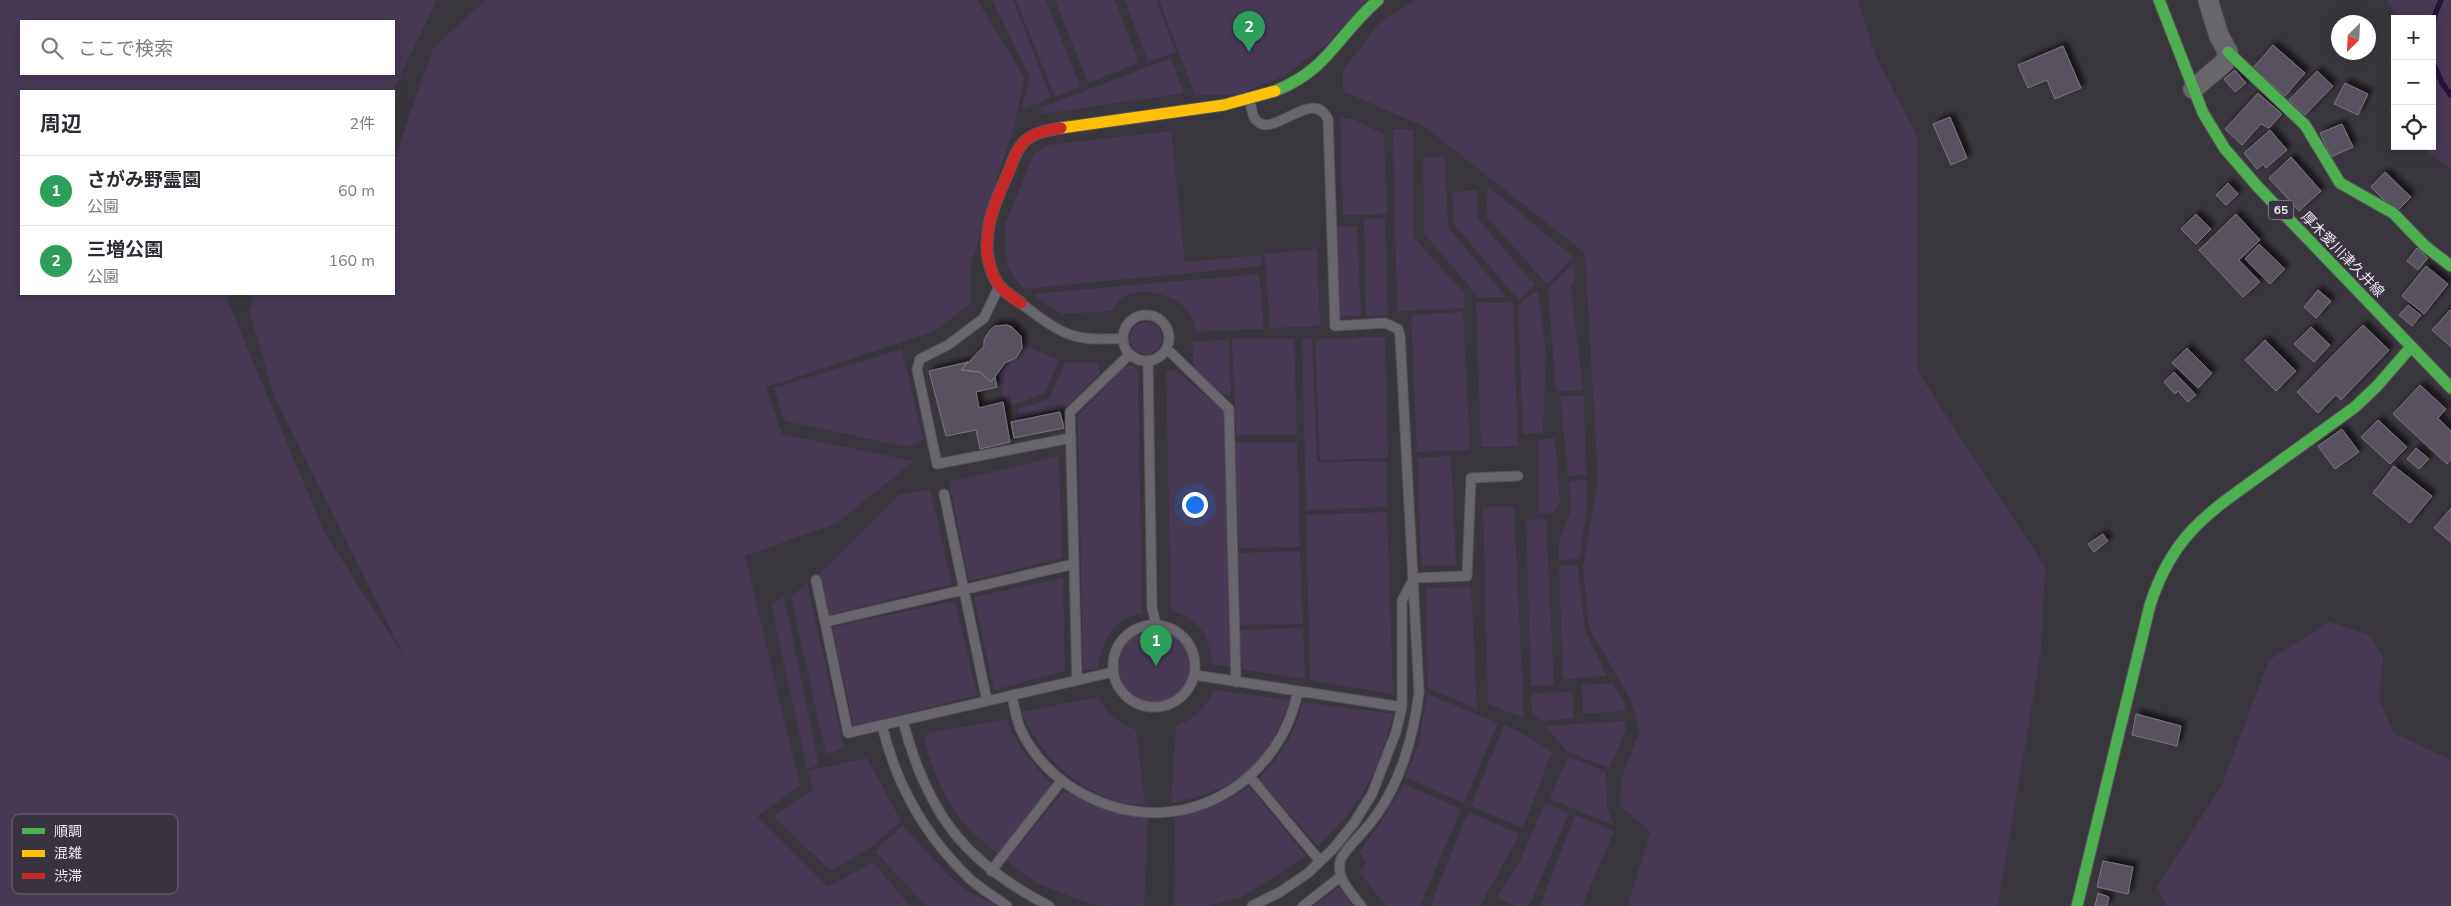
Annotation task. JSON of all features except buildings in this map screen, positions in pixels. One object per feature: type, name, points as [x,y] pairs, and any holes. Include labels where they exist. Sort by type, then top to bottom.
[{"type":"street","points":[[1021,304],[1000,286],[989,265],[988,234],[998,196],[1024,142],[1033,136],[1053,129],[1250,100],[1297,80],[1322,64],[1355,22],[1378,0]]},
{"type":"street","name":"厚木愛川津久井線","points":[[2159,0],[2193,89],[2214,133],[2238,165],[2451,388]]},
{"type":"street","points":[[2208,0],[2219,36],[2228,52],[2306,125],[2334,176],[2340,183],[2393,213],[2425,246],[2451,266]]},
{"type":"street","points":[[2193,89],[2224,62],[2228,52]]},
{"type":"street","points":[[2076,906],[2150,605],[2168,560],[2185,536],[2204,516],[2355,407],[2411,347]]},
{"type":"lane","points":[[1250,100],[1255,120],[1261,124],[1269,125],[1308,109],[1316,108],[1325,112],[1328,119],[1335,326],[1385,323],[1398,328],[1400,335],[1414,578],[1418,692],[1415,722],[1391,789],[1376,816],[1341,860],[1340,877],[1361,906]]},
{"type":"lane","points":[[1000,286],[984,318],[948,345],[924,356],[918,364],[917,369],[937,464],[1071,438]]},
{"type":"lane","points":[[1021,304],[1049,324],[1072,335],[1084,338],[1123,338]]},
{"type":"lane","points":[[1146,315],[1157,318],[1166,326],[1170,337],[1167,349],[1159,358],[1148,361],[1138,360],[1130,354],[1123,338],[1126,327],[1134,318],[1146,315]]},
{"type":"lane","points":[[1167,349],[1229,409],[1236,682]]},
{"type":"lane","points":[[1077,680],[1070,412],[1130,354]]},
{"type":"lane","points":[[1148,361],[1152,608],[1156,624]]},
{"type":"lane","points":[[1414,578],[1466,576],[1470,478],[1518,476]]},
{"type":"lane","points":[[944,494],[988,701]]},
{"type":"lane","points":[[825,622],[1074,564]]},
{"type":"lane","points":[[1252,906],[1280,892],[1320,861],[1354,823],[1372,794],[1388,755],[1402,706],[1402,601],[1414,578]]},
{"type":"lane","points":[[816,580],[848,733],[1113,672]]},
{"type":"lane","points":[[1156,624],[1179,632],[1188,641],[1196,663],[1195,675],[1186,694],[1168,705],[1158,707],[1142,705],[1128,698],[1116,682],[1113,672],[1113,661],[1120,642],[1136,628],[1156,624]]},
{"type":"lane","points":[[1195,675],[1402,706]]},
{"type":"lane","points":[[1012,695],[1020,727],[1033,751],[1062,780],[1096,801],[1122,809],[1158,813],[1203,804],[1228,793],[1250,777],[1269,758],[1284,735],[1294,710],[1298,691]]},
{"type":"lane","points":[[903,721],[914,760],[927,792],[945,821],[966,847],[991,871],[1019,891],[1049,906]]},
{"type":"lane","points":[[882,725],[889,756],[909,802],[937,844],[971,880],[1007,906]]},
{"type":"lane","points":[[1250,777],[1320,861]]},
{"type":"lane","points":[[991,871],[1062,780]]},
{"type":"lane","points":[[1303,906],[1340,877]]},
{"type":"shaded area","points":[[0,0],[437,0],[393,90],[20,90],[20,295],[229,295],[227,299],[325,534],[422,684],[403,654],[275,398],[250,314],[253,295],[395,295],[395,157],[433,48],[486,0],[977,0],[1024,77],[1015,123],[971,263],[970,304],[935,331],[766,387],[782,434],[914,461],[837,523],[745,556],[800,786],[757,816],[828,887],[873,862],[910,906],[0,906]]},
{"type":"shaded area","points":[[992,0],[1013,0],[1051,98],[1021,110],[1030,77]]},
{"type":"shaded area","points":[[1016,0],[1046,0],[1080,87],[1055,97]]},
{"type":"shaded area","points":[[1055,0],[1115,0],[1139,63],[1088,83]]},
{"type":"shaded area","points":[[1125,0],[1156,0],[1176,52],[1148,62]]},
{"type":"shaded area","points":[[1159,0],[1367,0],[1328,43],[1284,76],[1237,95],[1195,95]]},
{"type":"shaded area","points":[[1416,0],[1858,0],[1875,55],[1918,138],[1918,372],[2045,567],[2041,651],[1998,906],[1628,906],[1650,832],[1620,806],[1621,780],[1640,731],[1630,698],[1589,628],[1583,567],[1598,480],[1585,253],[1425,127],[1343,91],[1343,70],[1380,22]]},
{"type":"shaded area","points":[[2386,0],[2451,0],[2451,169],[2425,150],[2436,150],[2436,15],[2397,15]]},
{"type":"shaded area","points":[[1171,58],[1184,93],[1043,114],[1040,108]]},
{"type":"shaded area","points":[[1340,118],[1353,119],[1384,134],[1387,214],[1343,215]]},
{"type":"shaded area","points":[[1393,129],[1413,130],[1414,238],[1465,294],[1464,308],[1397,311]]},
{"type":"shaded area","points":[[1171,131],[1185,262],[1261,255],[1262,266],[1024,289],[1014,278],[1009,268],[1006,255],[1005,224],[1034,154],[1048,145]]},
{"type":"shaded area","points":[[1423,157],[1445,157],[1448,227],[1506,297],[1479,298],[1424,233]]},
{"type":"shaded area","points":[[1488,186],[1573,257],[1547,284],[1486,216]]},
{"type":"shaded area","points":[[1477,190],[1478,219],[1535,285],[1519,300],[1454,225],[1452,192]]},
{"type":"shaded area","points":[[1385,218],[1388,315],[1366,316],[1364,219]]},
{"type":"shaded area","points":[[1357,226],[1361,316],[1340,316],[1335,227]]},
{"type":"shaded area","points":[[1317,249],[1320,326],[1270,328],[1265,254]]},
{"type":"shaded area","points":[[1574,262],[1576,275],[1571,287],[1583,390],[1556,391],[1548,289]]},
{"type":"shaded area","points":[[1259,274],[1264,329],[1196,332],[1192,317],[1181,304],[1156,293],[1138,292],[1129,294],[1121,299],[1112,311],[1062,314],[1032,294]]},
{"type":"shaded area","points":[[1538,289],[1546,353],[1543,433],[1523,434],[1518,305]]},
{"type":"shaded area","points":[[1513,302],[1518,446],[1481,447],[1476,303]]},
{"type":"shaded area","points":[[1463,312],[1470,450],[1417,452],[1411,315]]},
{"type":"shaded area","points":[[1146,322],[1158,326],[1162,338],[1158,350],[1146,354],[1134,350],[1130,338],[1134,326]]},
{"type":"shaded area","points":[[1385,337],[1388,458],[1320,460],[1315,339]]},
{"type":"shaded area","points":[[1232,339],[1294,339],[1297,435],[1236,435]]},
{"type":"shaded area","points":[[1302,339],[1312,339],[1317,462],[1386,461],[1387,507],[1306,510]]},
{"type":"shaded area","points":[[1229,340],[1231,396],[1224,395],[1194,369],[1192,341]]},
{"type":"shaded area","points":[[1024,345],[1059,360],[1045,393],[1013,405],[1004,400],[998,376],[1007,364],[1017,359]]},
{"type":"shaded area","points":[[902,349],[923,440],[907,447],[785,421],[774,388]]},
{"type":"shaded area","points":[[1065,362],[1099,363],[1100,373],[1065,408],[1018,418],[1018,409],[1049,399]]},
{"type":"shaded area","points":[[1133,365],[1138,372],[1142,613],[1123,620],[1110,632],[1102,649],[1097,669],[1083,670],[1078,415],[1125,366]]},
{"type":"shaded area","points":[[1166,371],[1176,371],[1225,412],[1230,667],[1212,664],[1209,645],[1201,630],[1189,619],[1171,610]]},
{"type":"shaded area","points":[[1560,396],[1584,396],[1586,475],[1568,476]]},
{"type":"shaded area","points":[[1555,438],[1560,503],[1554,513],[1538,514],[1538,440]]},
{"type":"shaded area","points":[[1235,442],[1297,442],[1300,547],[1239,548]]},
{"type":"shaded area","points":[[1059,456],[1062,558],[969,581],[949,482]]},
{"type":"shaded area","points":[[1451,456],[1456,565],[1421,566],[1418,458]]},
{"type":"shaded area","points":[[1586,480],[1587,510],[1579,559],[1559,560],[1559,543],[1571,509],[1569,481]]},
{"type":"shaded area","points":[[930,489],[952,584],[829,615],[819,574],[899,495]]},
{"type":"shaded area","points":[[1483,507],[1514,507],[1524,718],[1488,704]]},
{"type":"shaded area","points":[[1387,512],[1393,694],[1310,680],[1306,515]]},
{"type":"shaded area","points":[[1546,518],[1554,685],[1531,686],[1526,520]]},
{"type":"shaded area","points":[[1300,551],[1303,624],[1240,625],[1239,553]]},
{"type":"shaded area","points":[[1578,565],[1585,630],[1607,676],[1563,679],[1559,566]]},
{"type":"shaded area","points":[[1063,578],[1065,671],[994,690],[974,597]]},
{"type":"shaded area","points":[[807,583],[844,748],[826,754],[791,597]]},
{"type":"shaded area","points":[[1471,587],[1477,709],[1428,688],[1426,588]]},
{"type":"shaded area","points":[[784,597],[819,765],[807,769],[771,605]]},
{"type":"shaded area","points":[[955,601],[977,695],[854,727],[832,627]]},
{"type":"shaded area","points":[[2329,622],[2370,635],[2383,657],[2379,699],[2394,733],[2451,760],[2451,906],[2166,906],[2157,886],[2221,787],[2269,660]]},
{"type":"shaded area","points":[[1303,628],[1305,679],[1242,669],[1239,630]]},
{"type":"shaded area","points":[[1162,630],[1181,640],[1189,652],[1191,666],[1189,680],[1181,692],[1169,700],[1148,702],[1129,692],[1121,680],[1119,659],[1129,640],[1141,632]]},
{"type":"shaded area","points":[[1612,683],[1625,702],[1625,711],[1583,714],[1582,685]]},
{"type":"shaded area","points":[[1214,690],[1290,700],[1271,742],[1260,758],[1247,771],[1233,782],[1216,790],[1171,803],[1176,725],[1189,720],[1199,712]]},
{"type":"shaded area","points":[[1572,692],[1574,718],[1540,721],[1532,712],[1531,693]]},
{"type":"shaded area","points":[[1427,694],[1498,723],[1464,803],[1405,777],[1418,747]]},
{"type":"shaded area","points":[[1098,697],[1105,709],[1114,717],[1136,730],[1145,805],[1116,801],[1086,787],[1074,779],[1043,750],[1021,712]]},
{"type":"shaded area","points":[[1303,702],[1393,714],[1381,754],[1366,786],[1346,816],[1318,846],[1259,779],[1275,761],[1286,744]]},
{"type":"shaded area","points":[[1006,719],[1015,738],[1026,754],[1052,784],[998,854],[971,831],[956,813],[939,783],[924,740],[929,733]]},
{"type":"shaded area","points":[[1625,721],[1626,730],[1609,768],[1568,752],[1544,726]]},
{"type":"shaded area","points":[[1504,725],[1522,733],[1552,752],[1523,828],[1471,806]]},
{"type":"shaded area","points":[[1568,756],[1606,772],[1607,806],[1613,825],[1550,799]]},
{"type":"shaded area","points":[[867,758],[901,821],[870,848],[831,871],[773,816],[813,790],[808,771]]},
{"type":"shaded area","points":[[1404,784],[1461,809],[1420,906],[1386,906],[1359,872],[1367,863],[1359,852],[1379,825]]},
{"type":"shaded area","points":[[1249,786],[1306,856],[1244,896],[1209,906],[1174,906],[1175,817],[1223,802]]},
{"type":"shaded area","points":[[1064,791],[1115,813],[1148,818],[1144,906],[1093,905],[1036,883],[1007,860]]},
{"type":"shaded area","points":[[1545,803],[1569,813],[1529,906],[1515,906],[1497,898],[1519,863]]},
{"type":"shaded area","points":[[1468,812],[1520,834],[1480,906],[1430,906]]},
{"type":"shaded area","points":[[1575,815],[1614,831],[1582,906],[1540,906]]},
{"type":"shaded area","points":[[903,825],[933,860],[958,884],[967,891],[999,906],[926,906],[875,851]]},
{"type":"shaded area","points":[[1339,887],[1353,906],[1313,906]]},
{"type":"waterway","points":[[2435,15],[2441,0]]},
{"type":"waterway","points":[[2436,70],[2442,83],[2451,95]]},
{"type":"traffic: fast","points":[[1275,91],[1294,82],[1321,62],[1352,26],[1378,0]]},
{"type":"traffic: fast","points":[[2159,0],[2203,113],[2225,149],[2258,187],[2451,388]]},
{"type":"traffic: fast","points":[[2228,52],[2305,125],[2340,183],[2393,213],[2425,246],[2451,266]]},
{"type":"traffic: fast","points":[[2077,906],[2150,605],[2159,581],[2170,560],[2181,543],[2210,513],[2355,407],[2377,386],[2411,347]]},
{"type":"traffic: slow","points":[[1061,128],[1224,105],[1275,91]]},
{"type":"traffic: jam","points":[[1021,303],[1002,289],[996,281],[989,263],[987,236],[998,196],[1020,147],[1033,135],[1061,128]]},
{"type":"place","name":"三増公園","points":[[1249,52]]},
{"type":"place","name":"さがみ野霊園","points":[[1156,666]]}]
